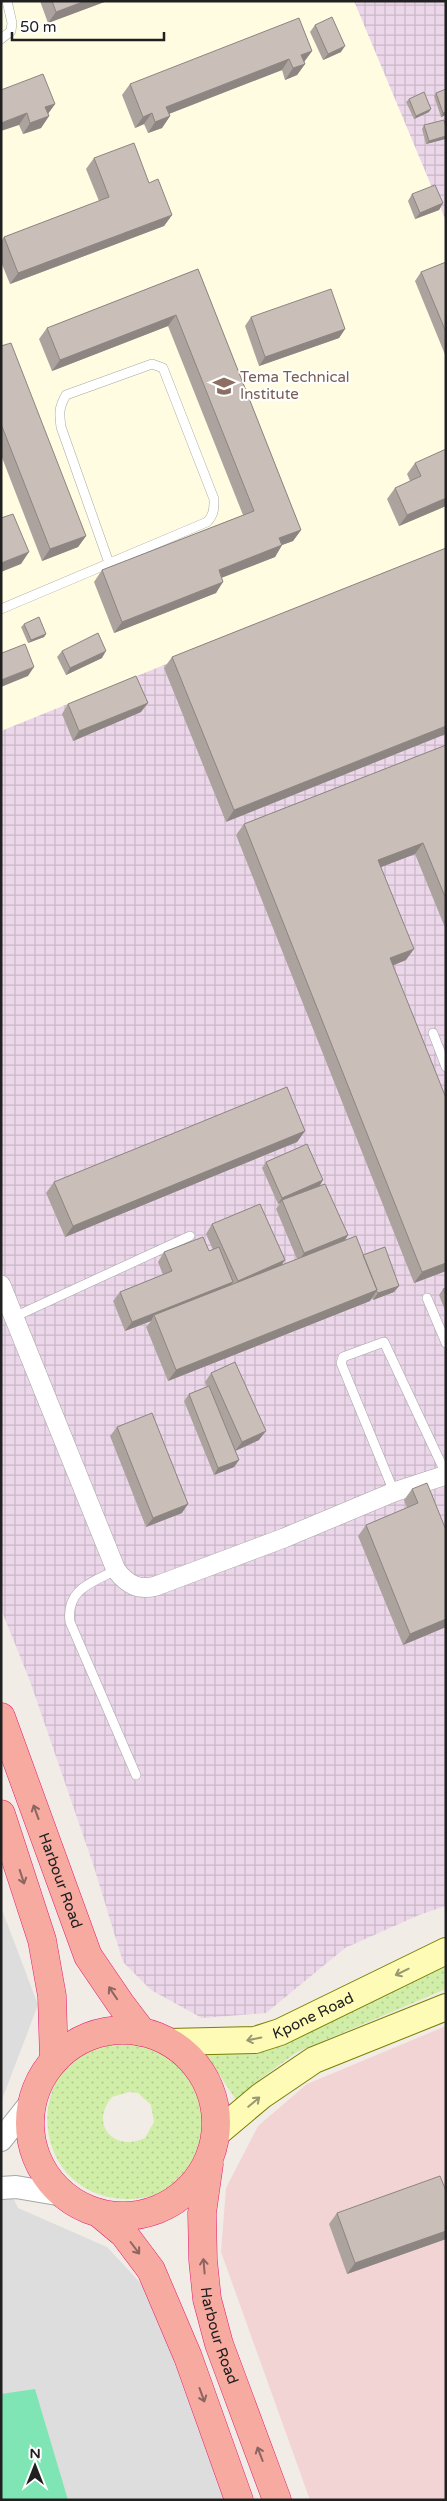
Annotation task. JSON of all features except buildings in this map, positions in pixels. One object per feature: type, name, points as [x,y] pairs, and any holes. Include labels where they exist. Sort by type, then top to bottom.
[{"type":"highway","name":"Harbour Road","points":[[1,1717],[88,1956],[142,2032]]},
{"type":"highway","points":[[1,1814],[42,1940],[52,1996],[54,2061]]},
{"type":"highway","points":[[100,2214],[135,2215],[152,2212],[176,2201],[195,2184],[209,2162],[217,2133],[217,2110],[208,2083],[201,2071],[187,2054],[169,2042],[142,2032],[118,2030],[94,2035],[72,2045],[54,2061],[40,2080],[32,2101],[30,2129],[32,2142],[38,2162],[49,2180],[63,2195],[81,2206],[100,2214],[124,2234],[151,2270],[188,2357],[239,2500]]},
{"type":"highway","name":"Harbour Road","points":[[209,2162],[202,2213],[203,2260],[207,2299],[222,2352],[277,2500]]},
{"type":"main road","name":"Kpone Road","points":[[169,2042],[255,2040],[280,2032],[446,1951]]},
{"type":"main road","points":[[217,2133],[261,2096],[314,2060],[446,2007]]},
{"type":"street","points":[[1,1285],[116,1570],[125,1581],[135,1587],[146,1589],[284,1538],[394,1492],[446,1474]]},
{"type":"street","points":[[1,2140],[32,2101]]},
{"type":"street","points":[[1,2188],[16,2187],[63,2195]]},
{"type":"lane","points":[[1,39],[11,31],[12,23],[7,1]]},
{"type":"lane","points":[[1,609],[207,522],[214,512],[214,500],[163,368],[158,365],[152,364],[66,395],[60,406],[61,427],[109,563]]},
{"type":"lane","points":[[432,1033],[446,1067]]},
{"type":"lane","points":[[14,1317],[190,1236]]},
{"type":"lane","points":[[428,1298],[446,1343]]},
{"type":"lane","points":[[394,1492],[341,1363],[342,1357],[384,1342],[446,1474]]},
{"type":"lane","points":[[116,1570],[78,1592],[71,1600],[69,1610],[70,1622],[136,1775]]},
{"type":"shaded area","points":[[1,1],[446,1],[446,1906],[419,1915],[345,1948],[266,2013],[202,2018],[151,1990],[123,1962],[94,1867],[30,1681],[1,1609]]},
{"type":"shaded area","name":"Tema Technical Institute","points":[[1,1],[354,1],[446,221],[446,551],[1,731]]},
{"type":"shaded area","points":[[1,1907],[38,2005],[1,2102]]},
{"type":"shaded area","points":[[446,2026],[446,2500],[310,2500],[221,2252],[226,2188],[258,2126],[307,2084]]},
{"type":"shaded area","points":[[1,2172],[18,2208],[107,2247],[159,2303],[227,2500],[1,2500]]},
{"type":"green space","points":[[446,1954],[446,1989],[297,2052],[260,2079],[236,2100],[203,2050]]},
{"type":"green space","points":[[131,2037],[167,2049],[192,2070],[205,2097],[208,2126],[201,2154],[184,2177],[159,2194],[125,2199],[91,2191],[67,2173],[52,2148],[47,2119],[53,2090],[68,2065],[94,2046]],"holes":[[[129,2092],[138,2093],[151,2105],[154,2122],[145,2138],[134,2142],[124,2142],[115,2139],[104,2126],[103,2117],[106,2107],[112,2097]]]},
{"type":"green space","points":[[35,2389],[68,2500],[1,2500],[1,2394]]},
{"type":"place","name":"Tema Technical Institute","points":[[224,386]]}]
